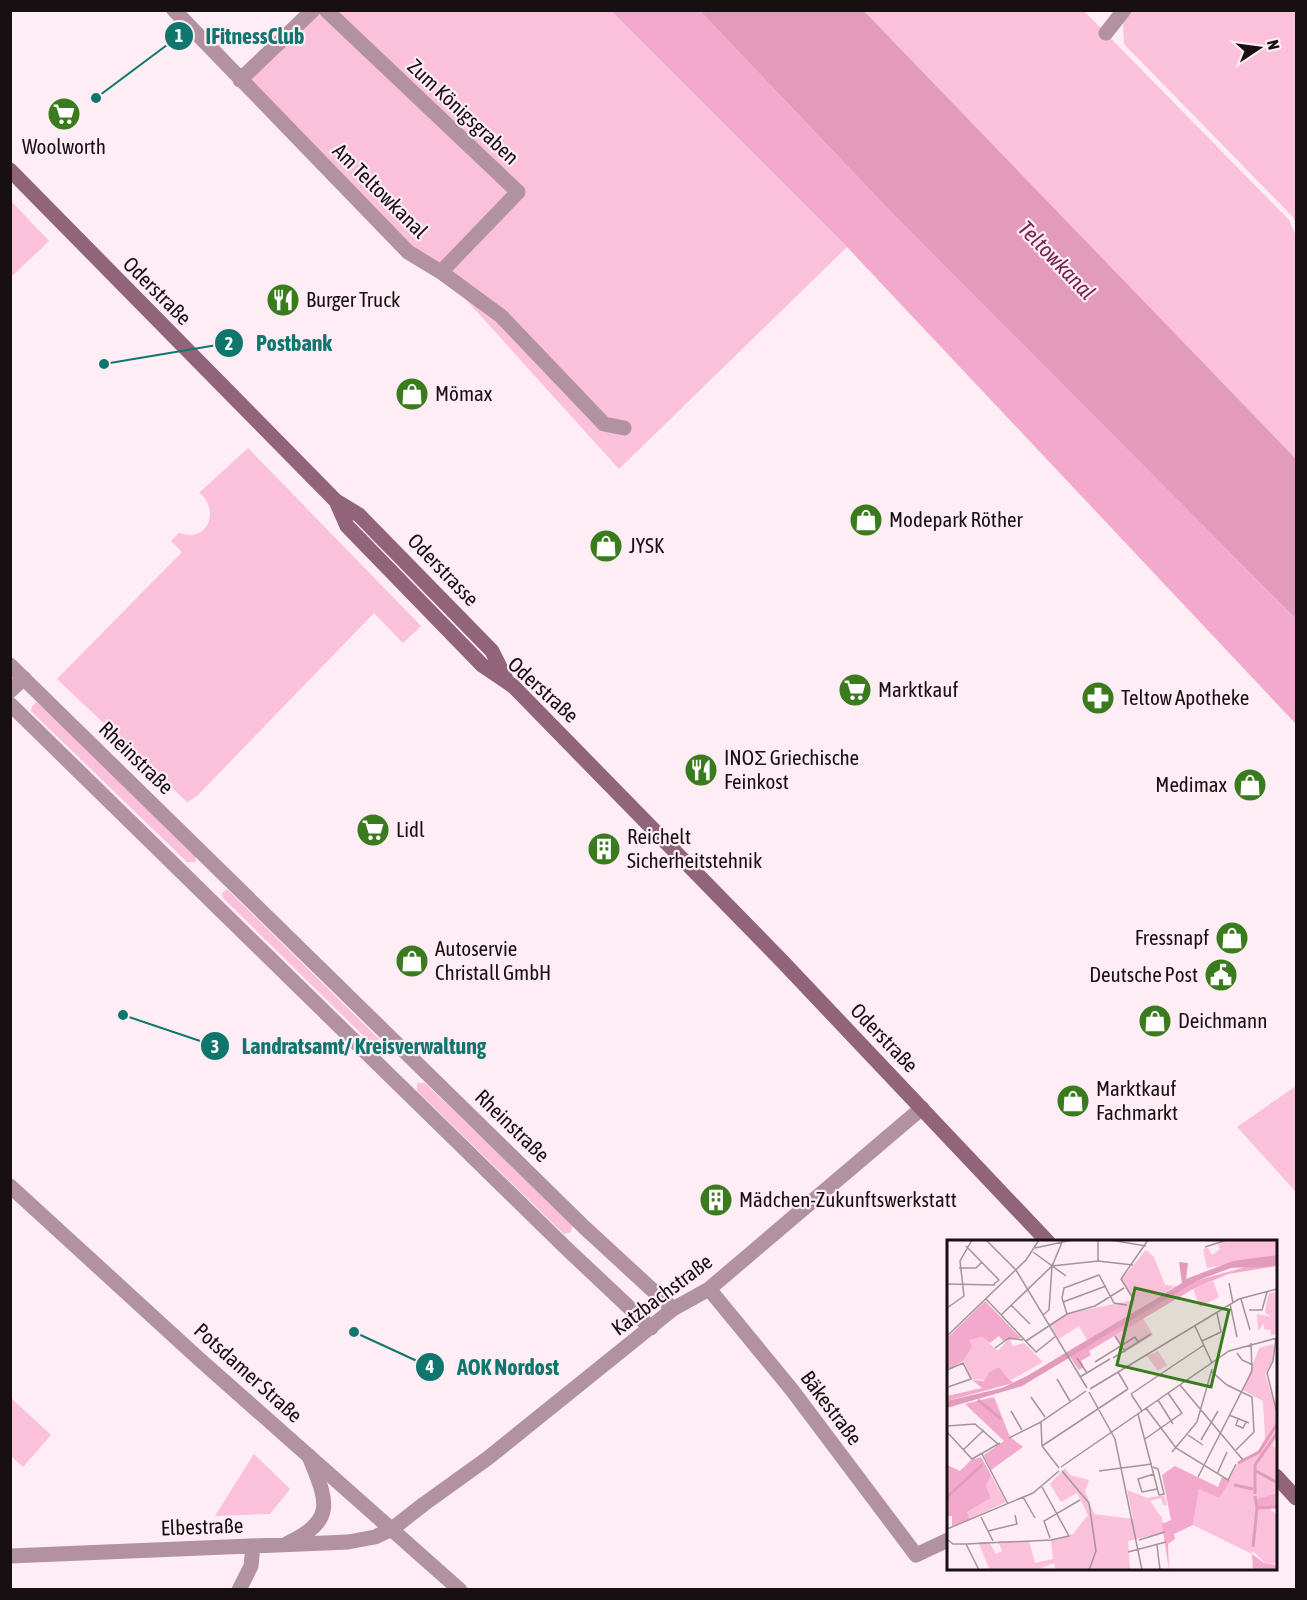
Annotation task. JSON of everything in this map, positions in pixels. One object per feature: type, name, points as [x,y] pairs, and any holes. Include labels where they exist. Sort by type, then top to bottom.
[{"type":"main road","name":"Oderstraße","points":[[10,170],[336,501],[347,526],[482,665],[507,681],[775,954],[1046,1240]]},
{"type":"main road","points":[[1277,1478],[1296,1498]]},
{"type":"street","name":"Am Teltowkanal","points":[[174,10],[408,252],[441,272],[501,316],[604,424],[624,428]]},
{"type":"street","points":[[240,80],[313,10]]},
{"type":"street","name":"Zum Königsgraben","points":[[326,10],[518,192],[441,272]]},
{"type":"street","points":[[1106,33],[1124,10]]},
{"type":"street","name":"Rheinstraße","points":[[10,665],[585,1227],[673,1309]]},
{"type":"street","points":[[10,691],[24,678]]},
{"type":"street","points":[[10,704],[565,1247],[651,1328]]},
{"type":"street","points":[[200,889],[219,869]]},
{"type":"street","points":[[390,1075],[410,1055]]},
{"type":"street","name":"Katzbachstraße","points":[[392,1529],[488,1458],[673,1309],[709,1289],[922,1108]]},
{"type":"street","name":"Potsdamer Straße","points":[[10,1185],[460,1590]]},
{"type":"street","points":[[565,1247],[585,1227]]},
{"type":"street","name":"Bäkestraße","points":[[709,1289],[792,1390],[916,1555],[947,1540]]},
{"type":"street","points":[[283,1545],[303,1536],[321,1521],[325,1503],[309,1456]]},
{"type":"street","name":"Elbestraße","points":[[10,1556],[363,1540],[392,1529]]},
{"type":"street","points":[[239,1590],[251,1566],[253,1546]]},
{"type":"shaded area","points":[[313,11],[611,11],[847,247],[619,469],[441,272],[408,252],[240,80]]},
{"type":"shaded area","points":[[611,11],[700,11],[889,210],[1296,619],[1296,724],[847,247]]},
{"type":"shaded area","points":[[864,11],[1084,11],[1289,220],[1296,236],[1296,459]]},
{"type":"shaded area","points":[[1131,11],[1296,11],[1296,224],[1293,217],[1124,44],[1123,21]]},
{"type":"shaded area","points":[[11,201],[49,241],[11,277]]},
{"type":"shaded area","points":[[248,448],[421,626],[403,643],[374,613],[197,796],[187,802],[57,679],[182,552],[171,541],[179,533],[193,535],[205,528],[210,510],[208,503],[199,493]]},
{"type":"shaded area","points":[[36,702],[44,707],[195,855],[196,862],[187,862],[31,711]]},
{"type":"shaded area","points":[[227,889],[387,1047],[386,1052],[381,1053],[223,898],[222,893]]},
{"type":"shaded area","points":[[417,1083],[425,1083],[573,1224],[571,1232],[564,1234],[417,1091]]},
{"type":"shaded area","points":[[1296,1086],[1296,1192],[1237,1127]]},
{"type":"shaded area","points":[[11,1398],[51,1435],[23,1467],[11,1456]]},
{"type":"shaded area","points":[[254,1454],[290,1489],[270,1514],[215,1516]]},
{"type":"water","name":"Teltowkanal","points":[[700,11],[864,11],[1296,459],[1296,619],[889,210]]},
{"type":"place","name":"IFitnessClub","points":[[96,98]]},
{"type":"place","name":"Woolworth","points":[[64,114]]},
{"type":"place","name":"Burger Truck","points":[[283,300]]},
{"type":"place","name":"Postbank","points":[[104,364]]},
{"type":"place","name":"Mömax","points":[[412,394]]},
{"type":"place","name":"Modepark Röther","points":[[866,520]]},
{"type":"place","name":"JYSK","points":[[606,546]]},
{"type":"place","name":"Marktkauf","points":[[855,690]]},
{"type":"place","name":"Teltow Apotheke","points":[[1098,698]]},
{"type":"place","name":"INOΣ Griechische Feinkost","points":[[701,770]]},
{"type":"place","name":"Medimax","points":[[1250,785]]},
{"type":"place","name":"Lidl","points":[[373,830]]},
{"type":"place","name":"Reichelt Sicherheitstehnik","points":[[604,849]]},
{"type":"place","name":"Fressnapf","points":[[1232,938]]},
{"type":"place","name":"Autoservie Christall GmbH","points":[[412,961]]},
{"type":"place","name":"Deutsche Post","points":[[1221,975]]},
{"type":"place","name":"Landratsamt/ Kreisverwaltung","points":[[123,1015]]},
{"type":"place","name":"Deichmann","points":[[1155,1021]]},
{"type":"place","name":"Marktkauf Fachmarkt","points":[[1073,1101]]},
{"type":"place","name":"Mädchen-Zukunftswerkstatt","points":[[716,1200]]},
{"type":"place","name":"AOK Nordost","points":[[354,1332]]}]
